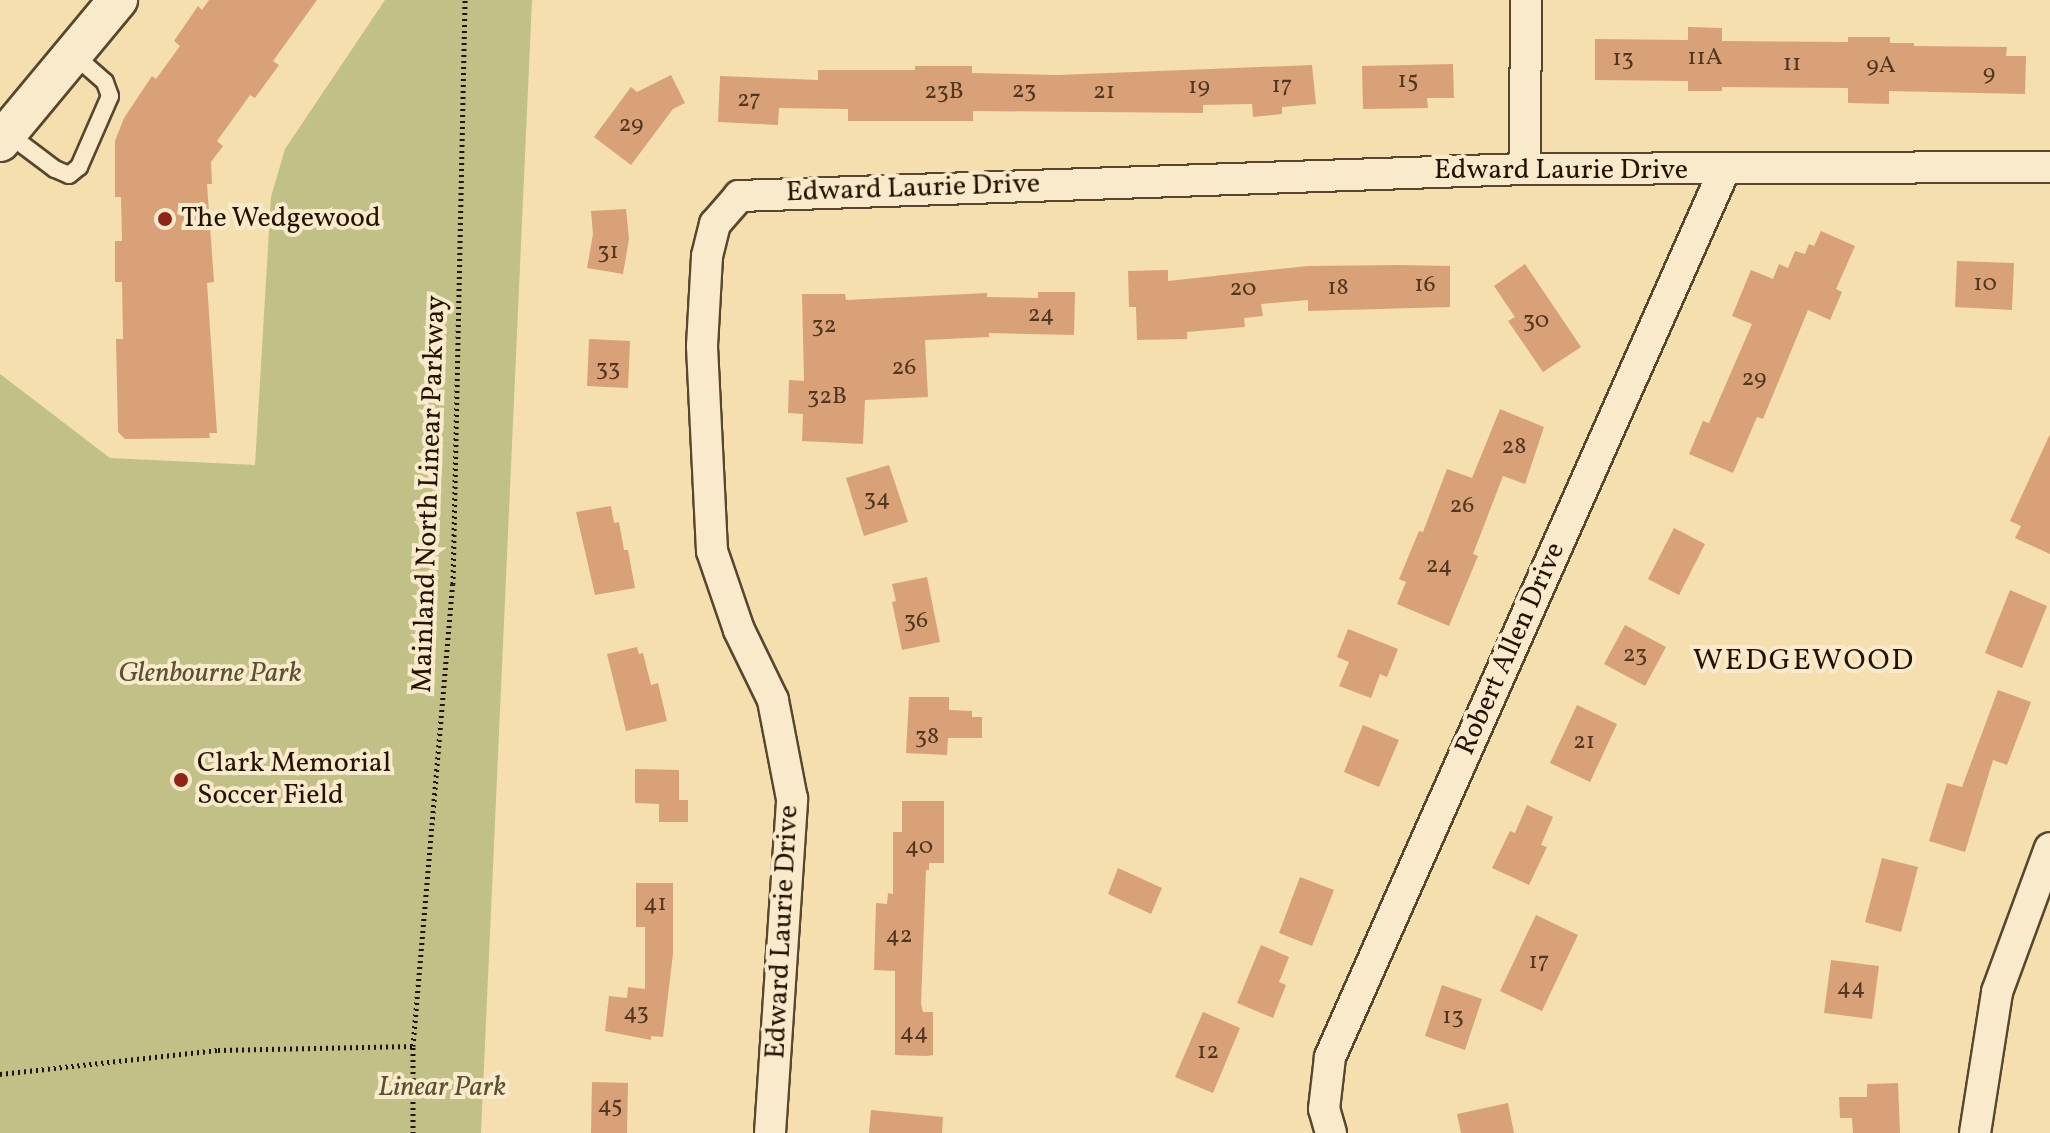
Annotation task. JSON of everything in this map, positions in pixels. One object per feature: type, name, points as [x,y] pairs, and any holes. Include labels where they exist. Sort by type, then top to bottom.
[{"type":"street","points":[[4,137],[118,0]]},
{"type":"street","points":[[1525,169],[1526,0]]},
{"type":"street","name":"Edward Laurie Drive","points":[[770,1133],[792,799],[773,700],[739,630],[712,551],[702,346],[707,256],[715,224],[739,196],[1525,169],[1724,171],[1897,165],[2050,167]]},
{"type":"street","name":"Robert Allen Drive","points":[[1331,1133],[1324,1109],[1330,1057],[1724,171]]},
{"type":"street","points":[[1975,1133],[1997,992],[2050,848]]},
{"type":"lane","points":[[4,137],[69,175],[79,167],[110,96],[105,82],[73,54]]},
{"type":"path","name":"Mainland North Linear Parkway","points":[[413,1133],[413,1046],[453,584],[465,0]]},
{"type":"path","points":[[0,1074],[218,1050],[413,1046]]},
{"type":"green space","name":"Glenbourne Park","points":[[385,0],[532,0],[481,1133],[0,1133],[0,374],[110,458],[255,465],[271,197],[285,149]]},
{"type":"building","name":"The Wedgewood","points":[[209,0],[317,0],[273,61],[279,65],[255,98],[250,95],[217,141],[223,146],[211,162],[212,184],[207,184],[214,282],[207,283],[217,433],[209,433],[210,438],[125,439],[118,432],[116,339],[123,339],[122,282],[115,282],[115,241],[122,241],[121,197],[115,197],[115,141],[124,118],[152,76],[156,79],[180,46],[174,41],[198,6],[202,10]]},
{"type":"building","points":[[1688,27],[1722,28],[1722,41],[1848,42],[1848,37],[1890,37],[1890,43],[1914,43],[1914,46],[2007,47],[2006,56],[2026,56],[2025,94],[1889,91],[1889,104],[1848,103],[1848,88],[1722,87],[1722,91],[1688,91],[1688,81],[1595,80],[1595,39],[1688,40]]},
{"type":"building","points":[[1453,64],[1454,98],[1427,98],[1428,108],[1363,109],[1362,66]]},
{"type":"building","points":[[1312,65],[1316,104],[1282,107],[1282,114],[1253,117],[1252,104],[1203,105],[1203,113],[973,111],[973,121],[848,121],[848,109],[779,108],[778,125],[718,122],[720,76],[818,80],[818,70],[915,70],[915,66],[972,66],[972,73],[1058,75]]},
{"type":"building","points":[[671,75],[685,103],[673,109],[631,165],[594,137],[631,87],[637,92]]},
{"type":"building","points":[[626,209],[629,239],[623,274],[587,268],[593,234],[591,211]]},
{"type":"building","points":[[1821,231],[1855,246],[1836,289],[1842,292],[1830,320],[1808,310],[1763,419],[1757,417],[1733,473],[1689,454],[1703,421],[1709,423],[1752,324],[1732,316],[1751,270],[1773,279],[1779,264],[1788,268],[1795,251],[1805,254],[1809,244],[1814,246]]},
{"type":"building","points":[[1957,261],[2014,263],[2012,310],[1955,307]]},
{"type":"building","points":[[1525,264],[1581,347],[1543,372],[1508,321],[1515,317],[1494,286]]},
{"type":"building","points":[[1308,266],[1450,266],[1450,307],[1308,311],[1308,300],[1261,304],[1263,316],[1244,318],[1245,327],[1187,332],[1187,339],[1137,340],[1136,307],[1129,307],[1128,271],[1168,270],[1168,281]]},
{"type":"building","points":[[1038,292],[1075,292],[1074,335],[989,333],[989,337],[925,340],[928,397],[865,400],[863,444],[802,441],[803,414],[788,413],[789,380],[804,381],[802,294],[845,294],[846,300],[987,293],[987,297],[1038,298]]},
{"type":"building","points":[[589,339],[630,341],[628,388],[587,386]]},
{"type":"building","points":[[1500,409],[1544,427],[1525,484],[1503,476],[1473,554],[1478,556],[1449,626],[1397,604],[1406,582],[1399,579],[1419,531],[1423,532],[1447,469],[1472,478]]},
{"type":"building","points":[[2050,434],[2050,554],[2015,538],[2021,526],[2010,521]]},
{"type":"building","points":[[889,465],[908,522],[864,536],[846,478]]},
{"type":"building","points":[[611,506],[614,523],[619,522],[624,550],[628,550],[635,588],[595,595],[576,512]]},
{"type":"building","points":[[1674,528],[1705,544],[1679,595],[1648,579]]},
{"type":"building","points":[[927,577],[940,642],[902,650],[892,602],[896,601],[892,584]]},
{"type":"building","points":[[2010,590],[2047,606],[2022,668],[1985,653]]},
{"type":"building","points":[[1625,625],[1666,647],[1645,686],[1604,664]]},
{"type":"building","points":[[1348,629],[1398,649],[1387,677],[1380,674],[1371,698],[1339,686],[1349,662],[1337,657]]},
{"type":"building","points":[[637,647],[639,654],[643,653],[651,685],[658,683],[667,721],[626,731],[607,654]]},
{"type":"building","points":[[1998,690],[2031,702],[2007,765],[1993,760],[1965,852],[1929,841],[1947,783],[1962,787]]},
{"type":"building","points":[[909,697],[949,697],[949,710],[972,711],[972,717],[982,717],[982,738],[948,738],[947,755],[906,753]]},
{"type":"building","points":[[1577,705],[1617,724],[1590,782],[1550,763]]},
{"type":"building","points":[[1363,725],[1399,740],[1379,787],[1344,772]]},
{"type":"building","points":[[635,769],[679,770],[679,800],[688,800],[688,822],[659,822],[659,804],[635,803]]},
{"type":"building","points":[[902,801],[944,801],[944,863],[929,863],[929,870],[926,870],[921,1004],[923,1012],[933,1012],[933,1055],[927,1056],[895,1055],[895,971],[874,970],[876,903],[887,904],[888,893],[893,894],[893,832],[902,832]]},
{"type":"building","points":[[1527,805],[1553,817],[1541,845],[1547,847],[1529,885],[1492,868],[1510,831],[1515,833]]},
{"type":"building","points":[[1882,858],[1918,867],[1901,932],[1865,922]]},
{"type":"building","points":[[1118,868],[1162,888],[1151,914],[1108,894]]},
{"type":"building","points":[[1300,877],[1334,890],[1312,946],[1279,933]]},
{"type":"building","points":[[636,883],[673,883],[673,954],[663,1037],[651,1036],[651,1040],[605,1031],[609,996],[627,998],[628,987],[645,989],[645,927],[636,927]]},
{"type":"building","points":[[1536,915],[1578,935],[1542,1011],[1500,991]]},
{"type":"building","points":[[1261,945],[1289,957],[1279,982],[1286,985],[1273,1018],[1237,1003]]},
{"type":"building","points":[[1831,960],[1879,966],[1872,1019],[1824,1013]]},
{"type":"building","points":[[1442,985],[1482,999],[1465,1050],[1425,1036]]},
{"type":"building","points":[[1203,1012],[1240,1028],[1213,1093],[1175,1077]]},
{"type":"building","points":[[592,1082],[628,1083],[627,1133],[591,1133]]},
{"type":"building","points":[[1898,1083],[1900,1133],[1853,1133],[1852,1118],[1840,1118],[1839,1097],[1867,1097],[1867,1084]]},
{"type":"building","points":[[1508,1103],[1514,1133],[1461,1133],[1457,1114]]},
{"type":"building","points":[[871,1110],[943,1117],[942,1133],[869,1133]]},
{"type":"place","name":"The Wedgewood","points":[[165,219]]},
{"type":"place","name":"Clark Memorial Soccer Field","points":[[181,780]]},
{"type":"district","name":"WEDGEWOOD","points":[[1804,661]]},
{"type":"park label","name":"Linear Park","points":[[442,1088]]}]
